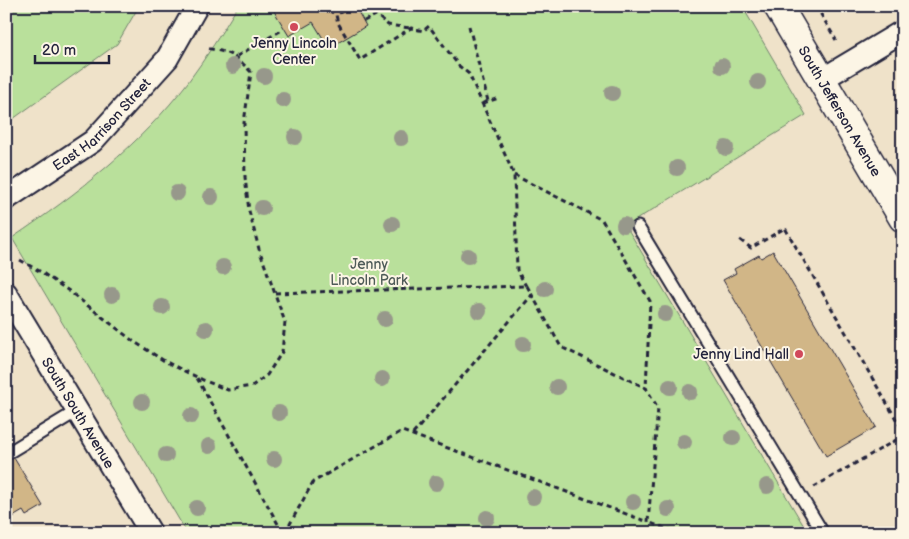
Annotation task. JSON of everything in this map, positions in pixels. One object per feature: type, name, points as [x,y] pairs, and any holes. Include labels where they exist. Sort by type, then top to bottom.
[{"type":"main road","name":"South Jefferson Avenue","points":[[778,6],[902,216]]},
{"type":"street","name":"East Harrison Street","points":[[6,199],[93,141],[168,59],[197,6]]},
{"type":"street","points":[[821,80],[903,30]]},
{"type":"street","name":"South South Avenue","points":[[6,293],[150,533]]},
{"type":"lane","points":[[638,228],[823,533]]},
{"type":"lane","points":[[6,454],[78,411]]},
{"type":"path","points":[[336,15],[351,6]]},
{"type":"path","points":[[816,6],[836,40]]},
{"type":"path","points":[[329,10],[336,15],[338,23],[360,60],[411,28]]},
{"type":"path","points":[[364,21],[376,15],[388,25],[423,31],[429,26],[460,66],[469,74],[514,175],[517,270],[526,286],[561,347],[646,388],[658,408],[648,522]]},
{"type":"path","points":[[469,26],[488,101]]},
{"type":"path","points":[[236,57],[282,30]]},
{"type":"path","points":[[20,260],[69,291],[133,341],[166,362],[196,377],[228,390],[252,386],[267,375],[282,352],[285,322],[259,249],[249,211],[245,177],[244,123],[250,72],[236,57],[227,52],[206,48]]},
{"type":"path","points":[[483,103],[499,98]]},
{"type":"path","points":[[514,175],[602,220],[650,301],[646,388]]},
{"type":"path","points":[[740,240],[751,248],[784,228],[903,431]]},
{"type":"path","points":[[274,294],[526,286]]},
{"type":"path","points":[[413,434],[532,295]]},
{"type":"path","points":[[196,377],[284,533]]},
{"type":"path","points":[[284,533],[313,482],[402,431],[678,533]]},
{"type":"path","points":[[800,495],[903,436]]},
{"type":"green space","points":[[6,6],[139,6],[117,44],[6,124]]},
{"type":"green space","name":"Jenny Lincoln Park","points":[[238,6],[742,6],[806,115],[626,226],[808,533],[187,533],[12,238],[84,186],[149,127],[188,82]]},
{"type":"building","points":[[271,6],[355,6],[366,26],[329,48],[313,22],[289,36]]},
{"type":"building","name":"Jenny Lind Hall","points":[[773,251],[876,427],[826,456],[723,280],[736,273],[734,269],[759,255],[761,258]]},
{"type":"building","points":[[14,458],[43,506],[26,516],[23,511],[6,521],[6,461]]},
{"type":"place","name":"Jenny Lincoln Center","points":[[294,27]]},
{"type":"place","name":"Jenny Lind Hall","points":[[799,354]]}]
